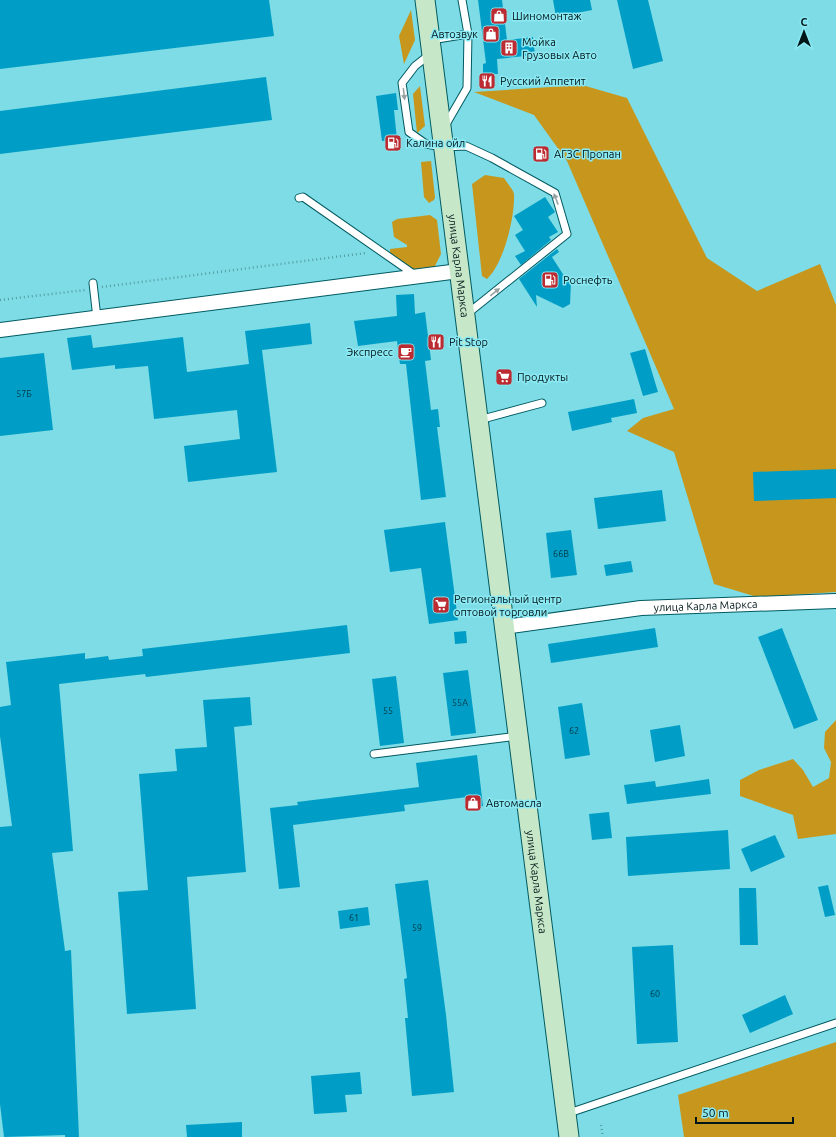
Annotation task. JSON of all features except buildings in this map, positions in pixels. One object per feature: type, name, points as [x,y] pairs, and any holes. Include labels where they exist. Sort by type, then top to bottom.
[{"type":"main road","name":"улица Карла Маркса","points":[[425,0],[569,1137]]},
{"type":"street","points":[[0,330],[459,271]]},
{"type":"street","name":"улица Карла Маркса","points":[[504,627],[641,608],[836,601]]},
{"type":"lane","points":[[442,139],[466,88],[468,34],[462,0]]},
{"type":"lane","points":[[464,316],[568,234],[555,193],[492,158],[466,146],[442,139],[426,144],[409,132],[402,83],[431,46],[468,34]]},
{"type":"lane","points":[[299,198],[303,197],[380,252],[417,276]]},
{"type":"lane","points":[[93,286],[97,318]]},
{"type":"lane","points":[[477,420],[542,403]]},
{"type":"lane","points":[[374,754],[518,736]]},
{"type":"lane","points":[[566,1114],[836,1023]]},
{"type":"path","points":[[0,300],[93,286],[380,252]]},
{"type":"path","points":[[601,1125],[602,1137]]},
{"type":"shaded area","points":[[411,10],[415,40],[404,64],[399,36]]},
{"type":"shaded area","points":[[582,85],[627,98],[707,258],[757,291],[820,264],[836,305],[836,592],[757,597],[714,584],[674,452],[627,431],[643,418],[674,409],[567,161],[534,115],[474,92]]},
{"type":"shaded area","points":[[420,86],[425,126],[417,133],[413,94]]},
{"type":"shaded area","points":[[431,161],[435,197],[434,200],[429,203],[424,197],[421,162]]},
{"type":"shaded area","points":[[485,175],[504,178],[514,194],[513,215],[507,239],[499,262],[487,279],[482,276],[472,184]]},
{"type":"shaded area","points":[[430,215],[437,220],[441,254],[433,270],[417,274],[390,255],[390,249],[407,247],[407,245],[394,237],[392,222],[397,219]]},
{"type":"shaded area","points":[[836,720],[836,834],[798,839],[793,815],[740,796],[740,780],[759,770],[793,759],[803,770],[813,787],[829,778],[831,762],[824,748],[825,732]]},
{"type":"shaded area","points":[[836,1042],[836,1137],[684,1137],[678,1095]]},
{"type":"place","name":"Шиномонтаж","points":[[499,16]]},
{"type":"place","name":"Автозвук","points":[[491,34]]},
{"type":"place","name":"Мойка Грузовых Авто","points":[[509,48]]},
{"type":"place","name":"Русский Аппетит","points":[[487,81]]},
{"type":"place","name":"Калина ойл","points":[[393,143]]},
{"type":"place","name":"АГЗС Пропан","points":[[541,154]]},
{"type":"place","name":"Роснефть","points":[[550,280]]},
{"type":"place","name":"Pit Stop","points":[[436,342]]},
{"type":"place","name":"Экспресс","points":[[406,352]]},
{"type":"place","name":"Продукты","points":[[504,377]]},
{"type":"place","name":"Региональный центр оптовой торговли","points":[[441,605]]},
{"type":"place","name":"Автомасла","points":[[473,803]]}]
